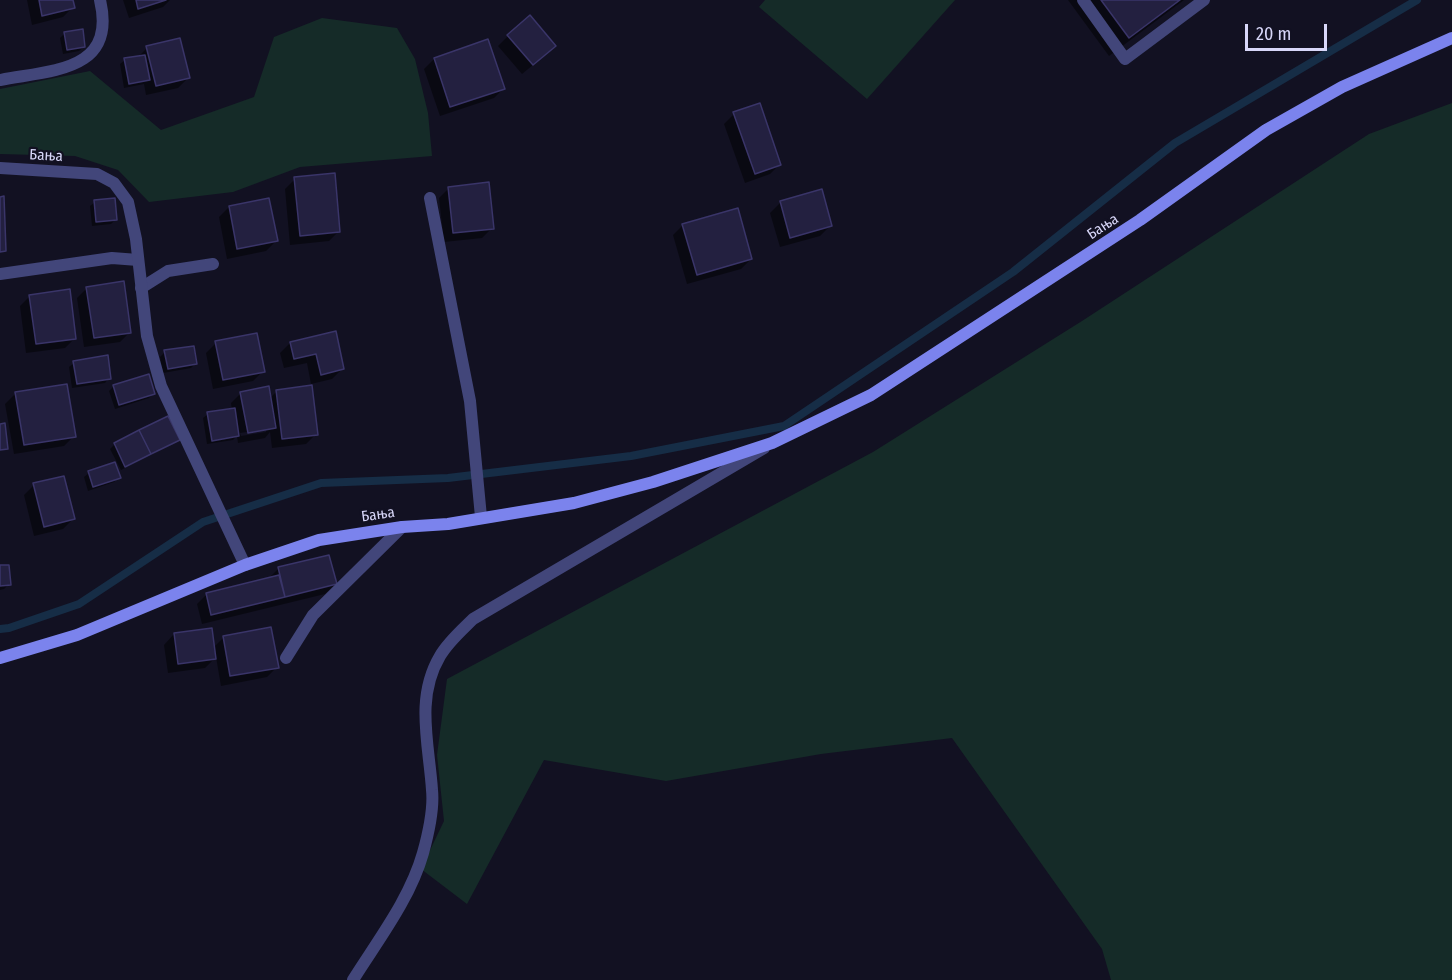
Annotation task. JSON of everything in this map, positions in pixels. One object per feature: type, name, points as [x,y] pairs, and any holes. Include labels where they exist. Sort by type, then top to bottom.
[{"type":"street","points":[[0,80],[83,62],[100,43],[103,15],[100,0]]},
{"type":"street","points":[[1083,0],[1125,59],[1204,0]]},
{"type":"street","name":"Бања","points":[[353,980],[407,892],[423,852],[432,791],[425,699],[430,677],[441,655],[473,619],[772,443],[871,395],[1140,220],[1275,125],[1342,87],[1452,38]]},
{"type":"street","name":"Бања","points":[[0,168],[97,174],[114,183],[128,202],[147,336],[161,386],[215,498],[244,565]]},
{"type":"street","points":[[430,198],[470,401],[481,517]]},
{"type":"street","points":[[0,274],[112,258],[138,260]]},
{"type":"street","points":[[141,288],[168,271],[213,264]]},
{"type":"street","name":"Бања","points":[[0,658],[77,635],[244,565],[319,540],[402,527],[448,524],[481,517],[536,511],[607,496],[772,443]]},
{"type":"street","points":[[286,658],[314,615],[402,527]]},
{"type":"green space","points":[[765,0],[955,0],[867,99],[759,7]]},
{"type":"green space","points":[[322,18],[397,28],[415,59],[428,113],[432,156],[300,167],[233,192],[149,202],[118,170],[75,156],[0,154],[0,89],[90,71],[161,130],[254,97],[274,37]]},
{"type":"green space","points":[[1452,103],[1452,980],[1111,980],[1102,949],[952,738],[821,754],[666,781],[544,760],[467,904],[421,869],[444,821],[437,755],[447,679],[873,452],[1082,321],[1369,134]]},
{"type":"building","points":[[39,0],[73,0],[75,8],[42,16]]},
{"type":"building","points":[[136,0],[166,0],[138,9]]},
{"type":"building","points":[[1101,0],[1180,0],[1129,38]]},
{"type":"building","points":[[530,15],[556,46],[533,65],[507,35]]},
{"type":"building","points":[[83,29],[85,47],[67,50],[64,32]]},
{"type":"building","points":[[180,38],[190,78],[156,86],[146,46]]},
{"type":"building","points":[[488,39],[505,89],[450,107],[434,58]]},
{"type":"building","points":[[145,55],[150,80],[129,84],[124,58]]},
{"type":"building","points":[[760,103],[781,165],[755,174],[733,112]]},
{"type":"building","points":[[335,173],[340,232],[300,236],[294,177]]},
{"type":"building","points":[[489,182],[494,229],[453,233],[448,187]]},
{"type":"building","points":[[822,189],[832,226],[790,238],[780,201]]},
{"type":"building","points":[[4,196],[6,251],[0,252],[0,197]]},
{"type":"building","points":[[115,198],[117,220],[96,222],[94,200]]},
{"type":"building","points":[[269,198],[278,241],[237,249],[229,206]]},
{"type":"building","points":[[738,208],[752,259],[697,275],[682,224]]},
{"type":"building","points":[[124,281],[131,333],[94,338],[86,287]]},
{"type":"building","points":[[70,289],[76,339],[36,344],[29,295]]},
{"type":"building","points":[[336,331],[344,369],[321,375],[316,354],[294,359],[290,342]]},
{"type":"building","points":[[257,333],[265,372],[223,380],[215,341]]},
{"type":"building","points":[[194,346],[197,364],[168,369],[164,350]]},
{"type":"building","points":[[108,355],[111,379],[77,384],[73,361]]},
{"type":"building","points":[[149,374],[155,394],[119,405],[113,385]]},
{"type":"building","points":[[67,384],[76,437],[24,445],[15,392]]},
{"type":"building","points":[[312,385],[318,435],[282,439],[276,390]]},
{"type":"building","points":[[269,386],[276,428],[248,433],[240,392]]},
{"type":"building","points":[[235,408],[239,436],[212,441],[207,412]]},
{"type":"building","points":[[168,416],[180,440],[151,454],[139,430]]},
{"type":"building","points":[[5,423],[8,449],[0,450],[0,424]]},
{"type":"building","points":[[139,430],[151,454],[125,467],[114,443]]},
{"type":"building","points":[[115,462],[121,478],[93,487],[88,471]]},
{"type":"building","points":[[64,476],[75,519],[44,527],[33,483]]},
{"type":"building","points":[[329,555],[337,584],[285,597],[278,567]]},
{"type":"building","points":[[0,565],[9,565],[11,585],[0,586]]},
{"type":"building","points":[[279,575],[285,597],[211,615],[206,593]]},
{"type":"building","points":[[271,627],[279,668],[230,676],[223,636]]},
{"type":"building","points":[[212,628],[216,659],[178,664],[174,633]]},
{"type":"waterway","points":[[0,629],[79,604],[203,522],[321,483],[448,478],[631,456],[784,426],[1013,272],[1175,143],[1417,0]]}]
